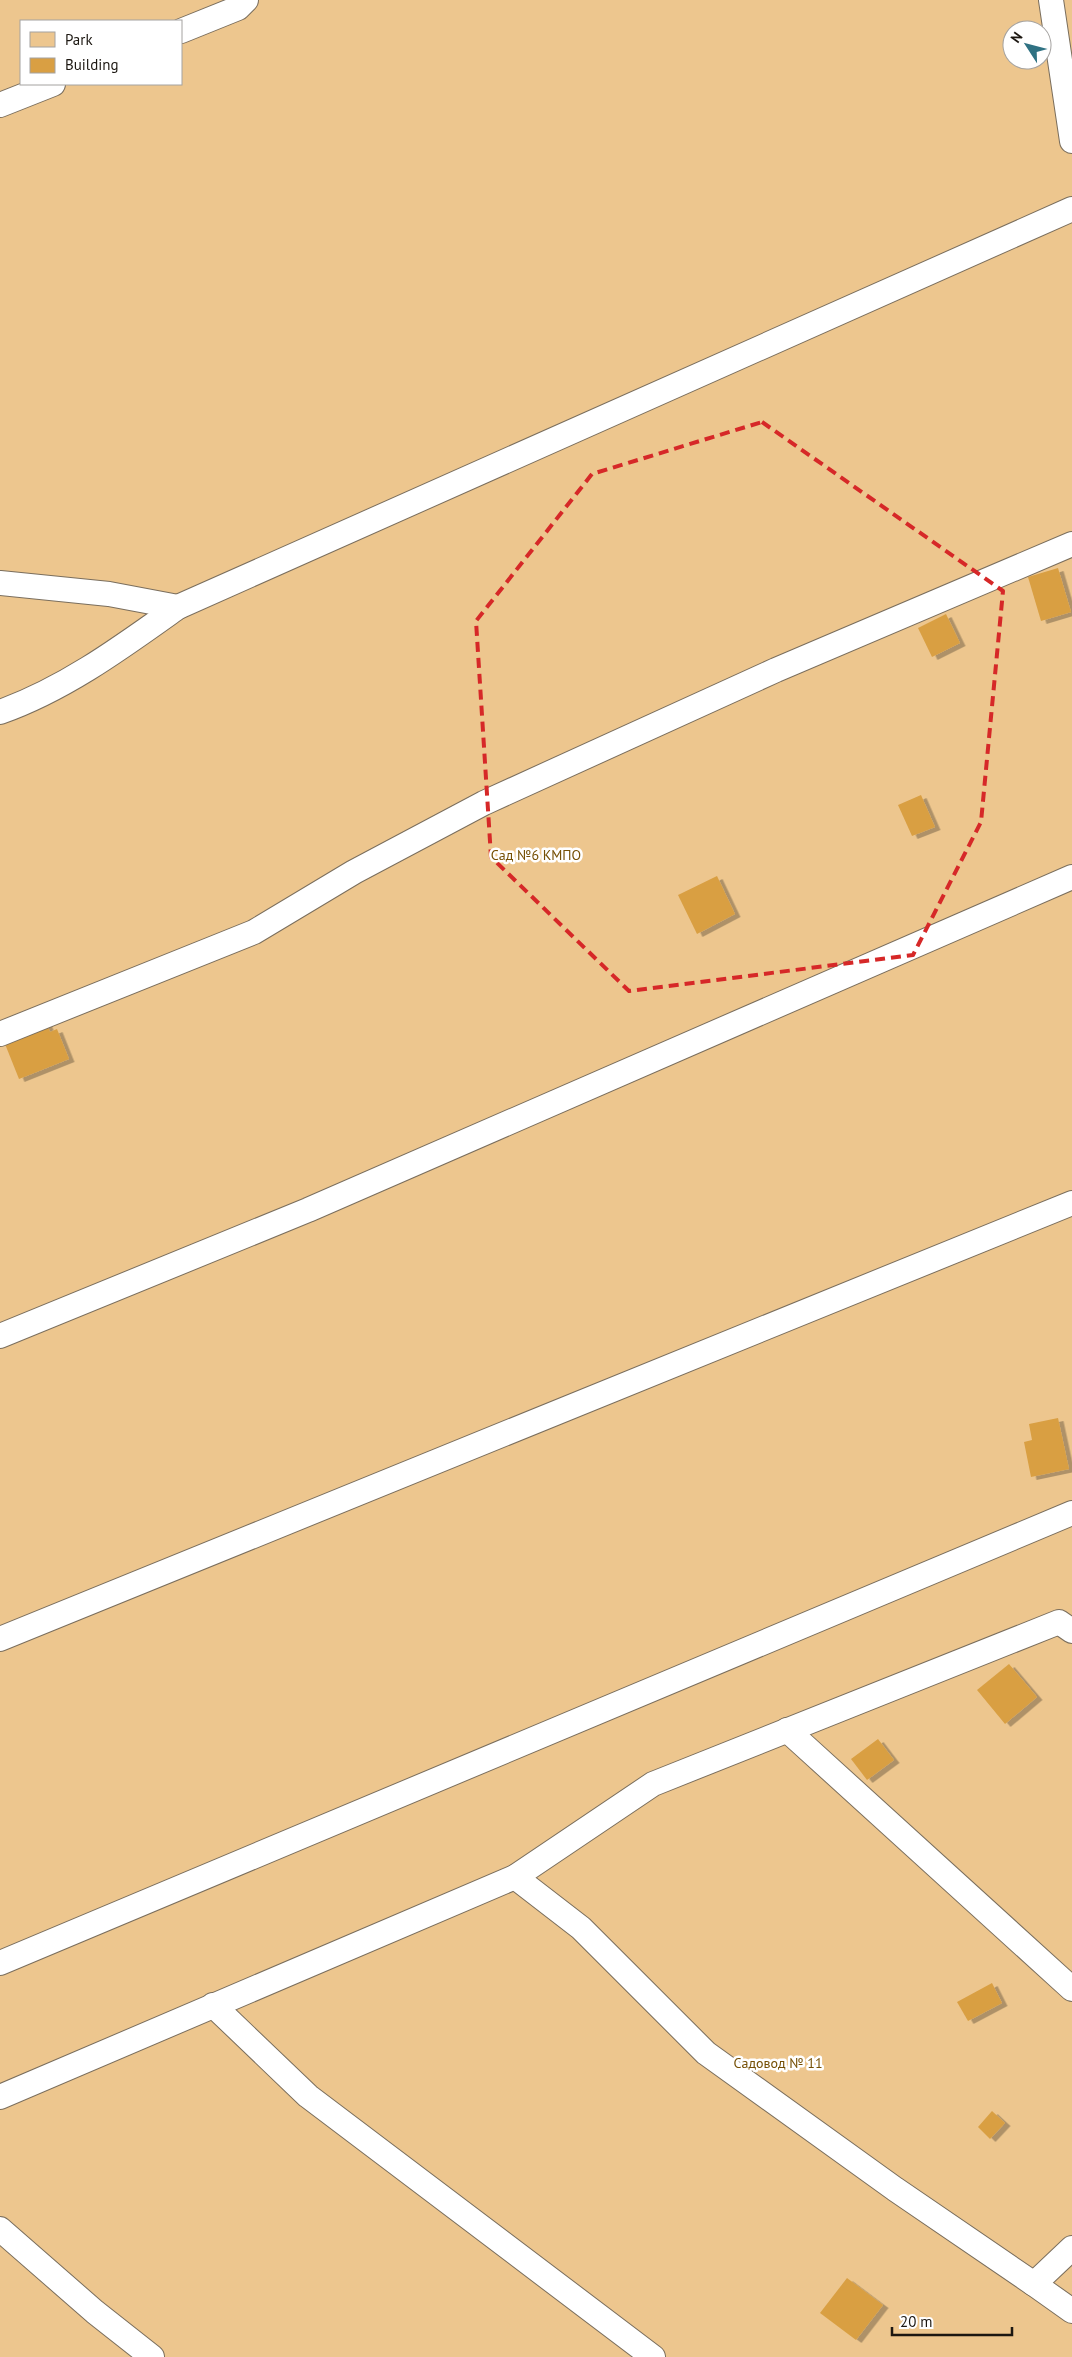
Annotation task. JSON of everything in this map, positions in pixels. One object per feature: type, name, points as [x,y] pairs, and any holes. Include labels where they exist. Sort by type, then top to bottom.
[{"type":"lane","points":[[182,32],[238,8],[246,0]]},
{"type":"lane","points":[[1051,0],[1072,141]]},
{"type":"lane","points":[[0,106],[51,85]]},
{"type":"lane","points":[[0,712],[34,700],[123,646],[178,607],[1072,209]]},
{"type":"lane","points":[[0,1034],[254,932],[354,872],[484,803],[776,670],[1072,544]]},
{"type":"lane","points":[[0,583],[109,594],[178,607]]},
{"type":"lane","points":[[0,1336],[308,1210],[1072,876]]},
{"type":"lane","points":[[0,1639],[1072,1203]]},
{"type":"lane","points":[[0,1963],[1072,1513]]},
{"type":"lane","points":[[0,2097],[515,1877],[654,1784],[787,1730],[1068,1623]]},
{"type":"lane","points":[[787,1730],[1072,1989]]},
{"type":"lane","points":[[515,1877],[581,1928],[706,2053],[1072,2311]]},
{"type":"lane","points":[[213,2005],[308,2096],[653,2357]]},
{"type":"lane","points":[[0,2229],[95,2312],[152,2357]]},
{"type":"lane","points":[[1034,2284],[1072,2248]]},
{"type":"highlighted area","points":[[762,422],[1003,591],[981,822],[913,955],[629,991],[491,857],[476,621],[592,474]]},
{"type":"green space","name":"Сад №6 КМПО","points":[[0,0],[1072,0],[1072,2357],[0,2357]]},
{"type":"building","points":[[1058,568],[1071,612],[1041,621],[1028,577]]},
{"type":"building","points":[[946,614],[960,643],[932,657],[918,628]]},
{"type":"building","points":[[921,795],[935,827],[912,836],[898,805]]},
{"type":"building","points":[[717,876],[735,914],[697,934],[678,895]]},
{"type":"building","points":[[46,1022],[50,1032],[57,1029],[69,1059],[19,1079],[3,1039]]},
{"type":"building","points":[[1058,1418],[1069,1469],[1031,1477],[1024,1442],[1032,1440],[1029,1424]]},
{"type":"building","points":[[1009,1664],[1037,1697],[1005,1724],[977,1690]]},
{"type":"building","points":[[878,1739],[894,1760],[867,1780],[851,1759]]},
{"type":"building","points":[[992,1983],[1002,2003],[968,2021],[957,2002]]},
{"type":"building","points":[[992,2111],[1005,2123],[990,2139],[978,2127]]},
{"type":"building","points":[[847,2278],[883,2305],[856,2340],[820,2313]]},
{"type":"park label","name":"Садовод № 11","points":[[778,2063]]}]
